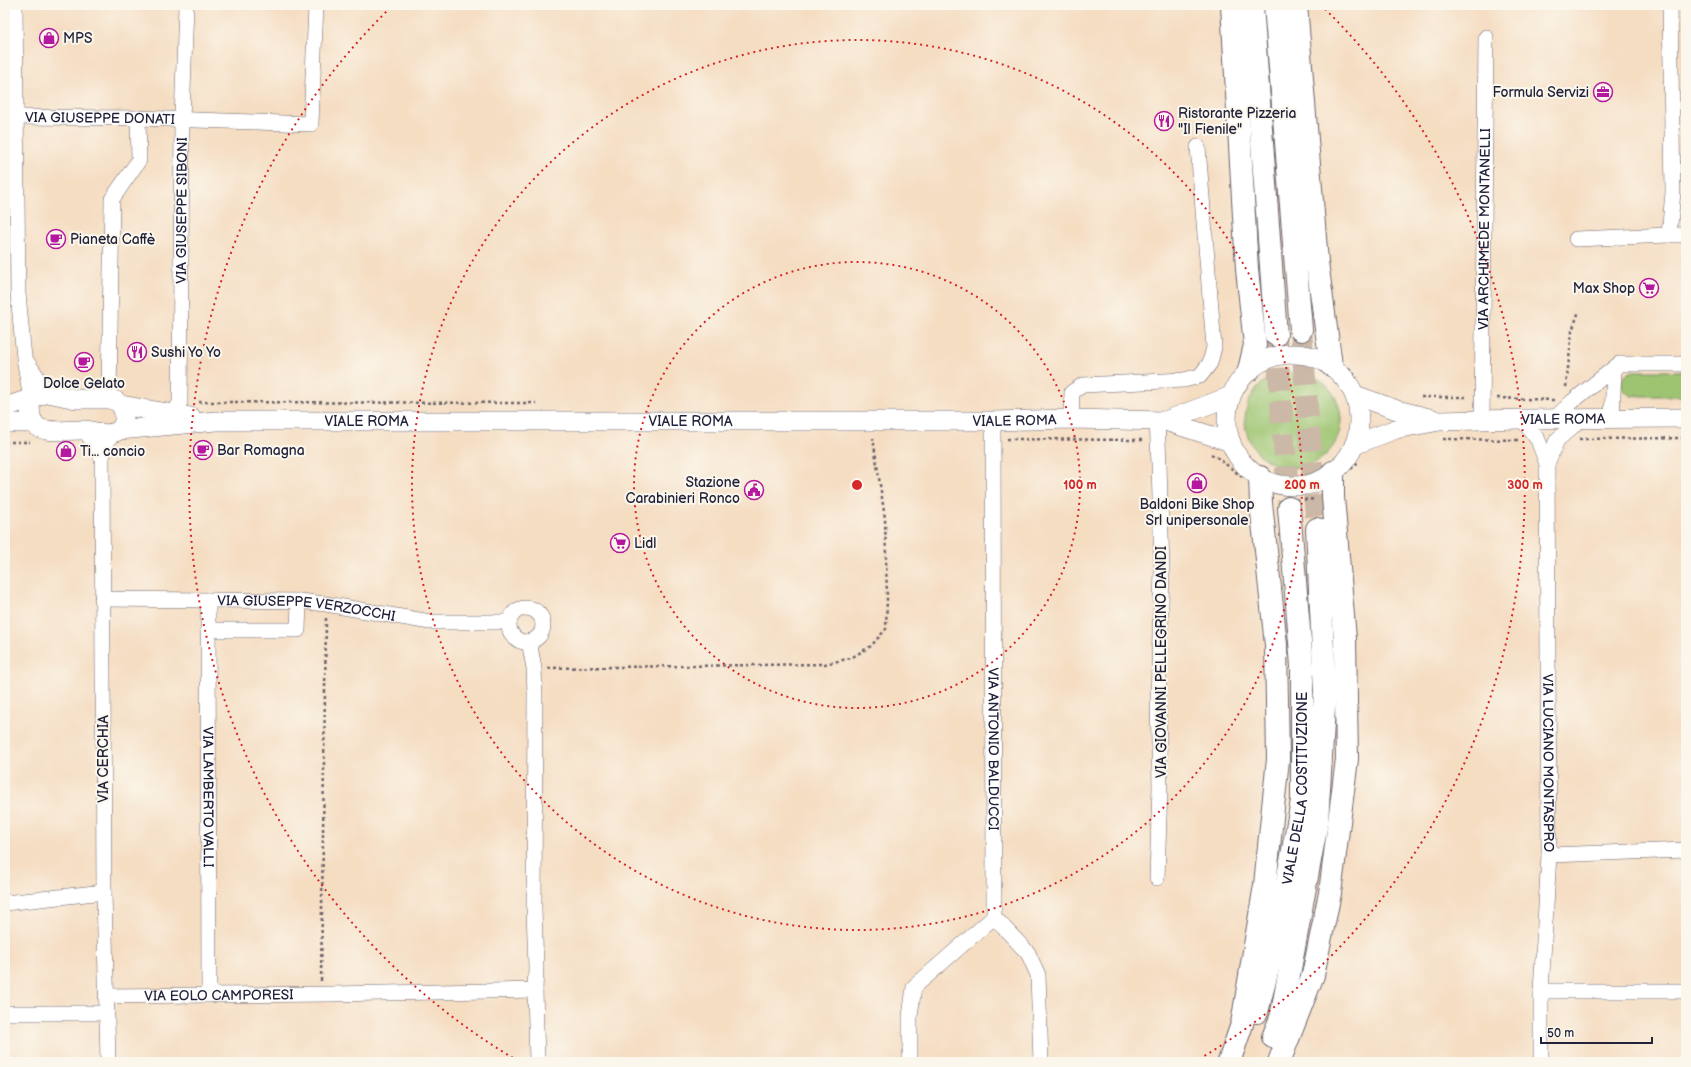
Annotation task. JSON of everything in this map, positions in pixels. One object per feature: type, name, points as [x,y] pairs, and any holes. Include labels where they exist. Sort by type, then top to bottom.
[{"type":"highway","points":[[1232,5],[1247,270],[1255,345],[1249,370]]},
{"type":"highway","points":[[1252,5],[1276,335]]},
{"type":"highway","points":[[1275,5],[1301,330]]},
{"type":"highway","points":[[1296,5],[1317,262],[1330,365]]},
{"type":"highway","points":[[1278,1062],[1313,975],[1330,893],[1347,759],[1345,639],[1333,497],[1342,471]]},
{"type":"highway","points":[[1229,1062],[1242,1024],[1261,908],[1278,759],[1276,646],[1261,503],[1253,478]]},
{"type":"highway","name":"VIALE DELLA COSTITUZIONE","points":[[1242,1062],[1251,1037],[1280,920],[1302,801],[1302,666],[1289,508]]},
{"type":"highway","name":"VIALE DELLA COSTITUZIONE","points":[[1263,1062],[1281,1018],[1317,822],[1325,691],[1317,529]]},
{"type":"main road","points":[[1289,354],[1311,356],[1330,365],[1345,378],[1355,395],[1359,412],[1357,453],[1345,460],[1342,471],[1316,482],[1298,486],[1278,484],[1253,478],[1248,468],[1238,456],[1231,442],[1227,427],[1227,411],[1231,396],[1239,382],[1249,370],[1268,359],[1289,354]]},
{"type":"main road","name":"VIALE ROMA","points":[[1355,395],[1397,410],[1439,430]]},
{"type":"main road","points":[[5,407],[40,396]]},
{"type":"main road","points":[[5,423],[33,423],[30,415],[40,396]]},
{"type":"main road","name":"VIALE ROMA","points":[[40,396],[177,408],[216,421]]},
{"type":"main road","name":"VIALE ROMA","points":[[1161,421],[1231,396]]},
{"type":"main road","points":[[115,402],[124,413],[124,422],[115,432]]},
{"type":"main road","name":"VIALE ROMA","points":[[1357,453],[1396,429],[1439,430],[1482,420],[1686,418]]},
{"type":"main road","name":"VIALE ROMA","points":[[33,423],[40,429],[47,430],[115,432],[216,421],[993,430],[1071,419],[1161,421],[1231,442]]},
{"type":"street","points":[[15,5],[10,65],[17,117],[11,256],[18,293],[24,358],[40,396]]},
{"type":"street","name":"VIA GIUSEPPE SIBONI","points":[[177,408],[182,120],[186,5]]},
{"type":"street","name":"VIA GIUSEPPE DONATI","points":[[17,117],[138,118],[311,124],[316,5]]},
{"type":"street","points":[[1668,235],[1680,192],[1670,5]]},
{"type":"street","name":"VIA ARCHIMEDE MONTANELLI","points":[[1482,420],[1486,37]]},
{"type":"street","points":[[115,402],[112,199],[139,160],[138,118]]},
{"type":"street","points":[[1071,419],[1072,392],[1083,384],[1184,380],[1200,376],[1210,363],[1214,347],[1198,147]]},
{"type":"street","points":[[1576,239],[1686,235]]},
{"type":"street","points":[[1554,419],[1619,364],[1686,364]]},
{"type":"street","points":[[1612,419],[1614,368]]},
{"type":"street","name":"VIA LUCIANO MONTASPRO","points":[[1522,419],[1538,440],[1546,464],[1549,855],[1542,991],[1541,1062]]},
{"type":"street","name":"VIA LUCIANO MONTASPRO","points":[[1546,464],[1557,440],[1581,419]]},
{"type":"street","name":"VIA GIOVANNI PELLEGRINO DANDI","points":[[1157,878],[1160,786],[1158,700],[1162,571],[1158,440],[1161,421]]},
{"type":"street","points":[[85,430],[102,457]]},
{"type":"street","name":"VIA ANTONIO BALDUCCI","points":[[993,430],[994,917]]},
{"type":"street","name":"VIA CERCHIA","points":[[108,1062],[104,892],[102,457],[115,432]]},
{"type":"street","name":"VIA GIUSEPPE VERZOCCHI","points":[[102,599],[299,601],[326,604],[430,622],[509,622]]},
{"type":"street","name":"VIA LAMBERTO VALLI","points":[[208,600],[209,994]]},
{"type":"street","points":[[208,630],[298,630],[299,601]]},
{"type":"street","points":[[523,608],[529,608],[538,612],[543,622],[541,632],[538,636],[529,641],[524,642],[514,637],[509,628],[509,622],[514,613],[523,608]]},
{"type":"street","points":[[529,641],[534,668],[536,748],[534,909],[537,1062]]},
{"type":"street","points":[[1549,855],[1686,850]]},
{"type":"street","points":[[5,904],[104,892]]},
{"type":"street","points":[[910,1062],[910,1016],[914,988],[994,917],[1028,953],[1038,975],[1041,1062]]},
{"type":"street","name":"VIA EOLO CAMPORESI","points":[[106,996],[535,990]]},
{"type":"street","points":[[1542,991],[1686,991]]},
{"type":"street","points":[[5,1013],[106,1013]]},
{"type":"path","points":[[1565,392],[1572,331],[1579,311]]},
{"type":"path","points":[[177,408],[536,403]]},
{"type":"path","points":[[993,430],[1158,440]]},
{"type":"path","points":[[1439,430],[1538,440]]},
{"type":"path","points":[[866,438],[880,438]]},
{"type":"path","points":[[534,668],[825,664],[851,658],[871,646],[886,629],[887,598],[885,518],[873,438]]},
{"type":"path","points":[[1557,440],[1686,438]]},
{"type":"path","points":[[1342,471],[1357,453]]},
{"type":"path","points":[[1209,454],[1253,478]]},
{"type":"path","points":[[326,604],[326,994]]},
{"type":"green space","points":[[1634,371],[1686,371],[1686,396],[1632,396],[1623,390],[1621,382],[1626,374]]},
{"type":"green space","points":[[1293,372],[1311,376],[1327,386],[1337,402],[1341,420],[1337,438],[1327,454],[1311,464],[1293,468],[1275,464],[1259,454],[1249,438],[1245,420],[1249,402],[1259,386],[1275,376]]},
{"type":"tunnel","points":[[1301,330],[1317,529]]},
{"type":"tunnel","points":[[1276,335],[1289,508]]},
{"type":"place","name":"MPS","points":[[49,38]]},
{"type":"place","name":"Formula Servizi","points":[[1603,92]]},
{"type":"place","name":"Ristorante Pizzeria \"Il Fienile\"","points":[[1164,121]]},
{"type":"place","name":"Pianeta Caffè","points":[[56,239]]},
{"type":"place","name":"Max Shop","points":[[1649,288]]},
{"type":"place","name":"Sushi Yo Yo","points":[[137,352]]},
{"type":"place","name":"Dolce Gelato","points":[[84,362]]},
{"type":"place","name":"Bar Romagna","points":[[203,450]]},
{"type":"place","name":"Ti... concio","points":[[66,451]]},
{"type":"place","name":"Baldoni Bike Shop Srl unipersonale","points":[[1197,483]]},
{"type":"place","name":"Stazione Carabinieri Ronco","points":[[754,490]]},
{"type":"place","name":"Lidl","points":[[620,543]]}]
